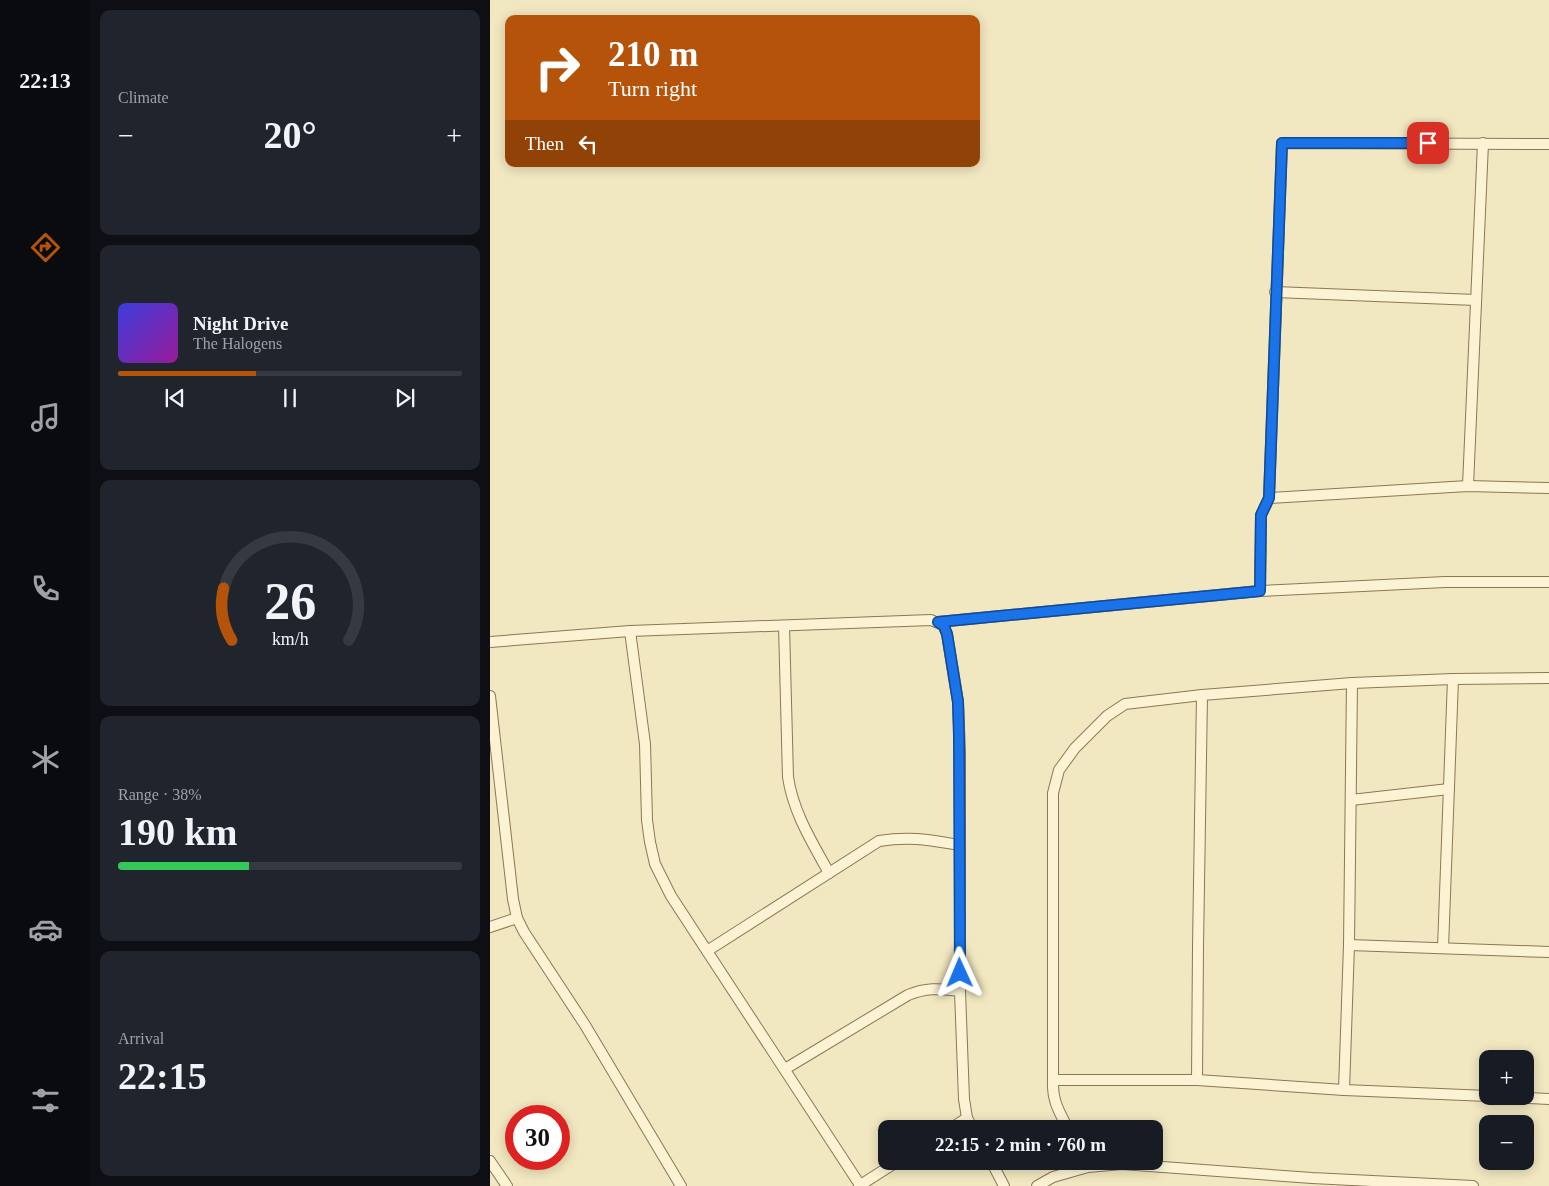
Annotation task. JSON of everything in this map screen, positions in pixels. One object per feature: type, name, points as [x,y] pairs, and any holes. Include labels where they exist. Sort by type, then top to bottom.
[{"type":"street","points":[[1260,591],[1261,515],[1269,498],[1275,292],[1282,143],[1549,144]]},
{"type":"street","points":[[1468,486],[1483,143]]},
{"type":"street","points":[[1275,292],[1476,300]]},
{"type":"street","points":[[1269,498],[1468,486],[1549,488]]},
{"type":"street","points":[[938,622],[1260,591],[1444,582],[1549,582]]},
{"type":"street","points":[[490,642],[630,631],[931,620],[944,626],[947,634],[958,702],[960,753],[960,991],[964,1099],[967,1118],[964,1120]]},
{"type":"street","points":[[784,626],[790,793],[796,812],[828,873]]},
{"type":"street","points":[[630,631],[645,744],[647,820],[650,842],[656,864],[671,896],[860,1185],[884,1170]]},
{"type":"street","points":[[1443,948],[1452,678]]},
{"type":"street","points":[[1063,1120],[1054,1102],[1052,1092],[1053,793],[1058,770],[1086,736],[1107,716],[1125,704],[1202,695],[1352,683],[1452,678],[1549,678]]},
{"type":"street","points":[[1344,1090],[1352,683]]},
{"type":"street","points":[[1197,1080],[1202,695]]},
{"type":"street","points":[[490,696],[491,725],[517,918],[524,932],[585,1026],[681,1186]]},
{"type":"street","points":[[1350,800],[1449,789]]},
{"type":"street","points":[[707,951],[879,841],[897,838],[917,838],[960,845]]},
{"type":"street","points":[[490,927],[517,918]]},
{"type":"street","points":[[1348,945],[1549,952]]},
{"type":"street","points":[[785,1069],[908,995],[922,989],[934,988],[960,991]]},
{"type":"street","points":[[1053,1080],[1197,1080],[1344,1090],[1479,1096]]},
{"type":"street","points":[[1534,1097],[1549,1098]]},
{"type":"street","points":[[490,1161],[507,1186]]},
{"type":"street","points":[[1163,1167],[1312,1178],[1473,1186]]},
{"type":"street","points":[[996,1170],[1004,1186]]},
{"type":"street","points":[[1037,1186],[1072,1170]]},
{"type":"route","points":[[960,973],[960,753],[958,702],[947,634],[944,626],[938,622],[1260,591],[1261,515],[1269,498],[1275,292],[1282,143],[1428,143]]}]
